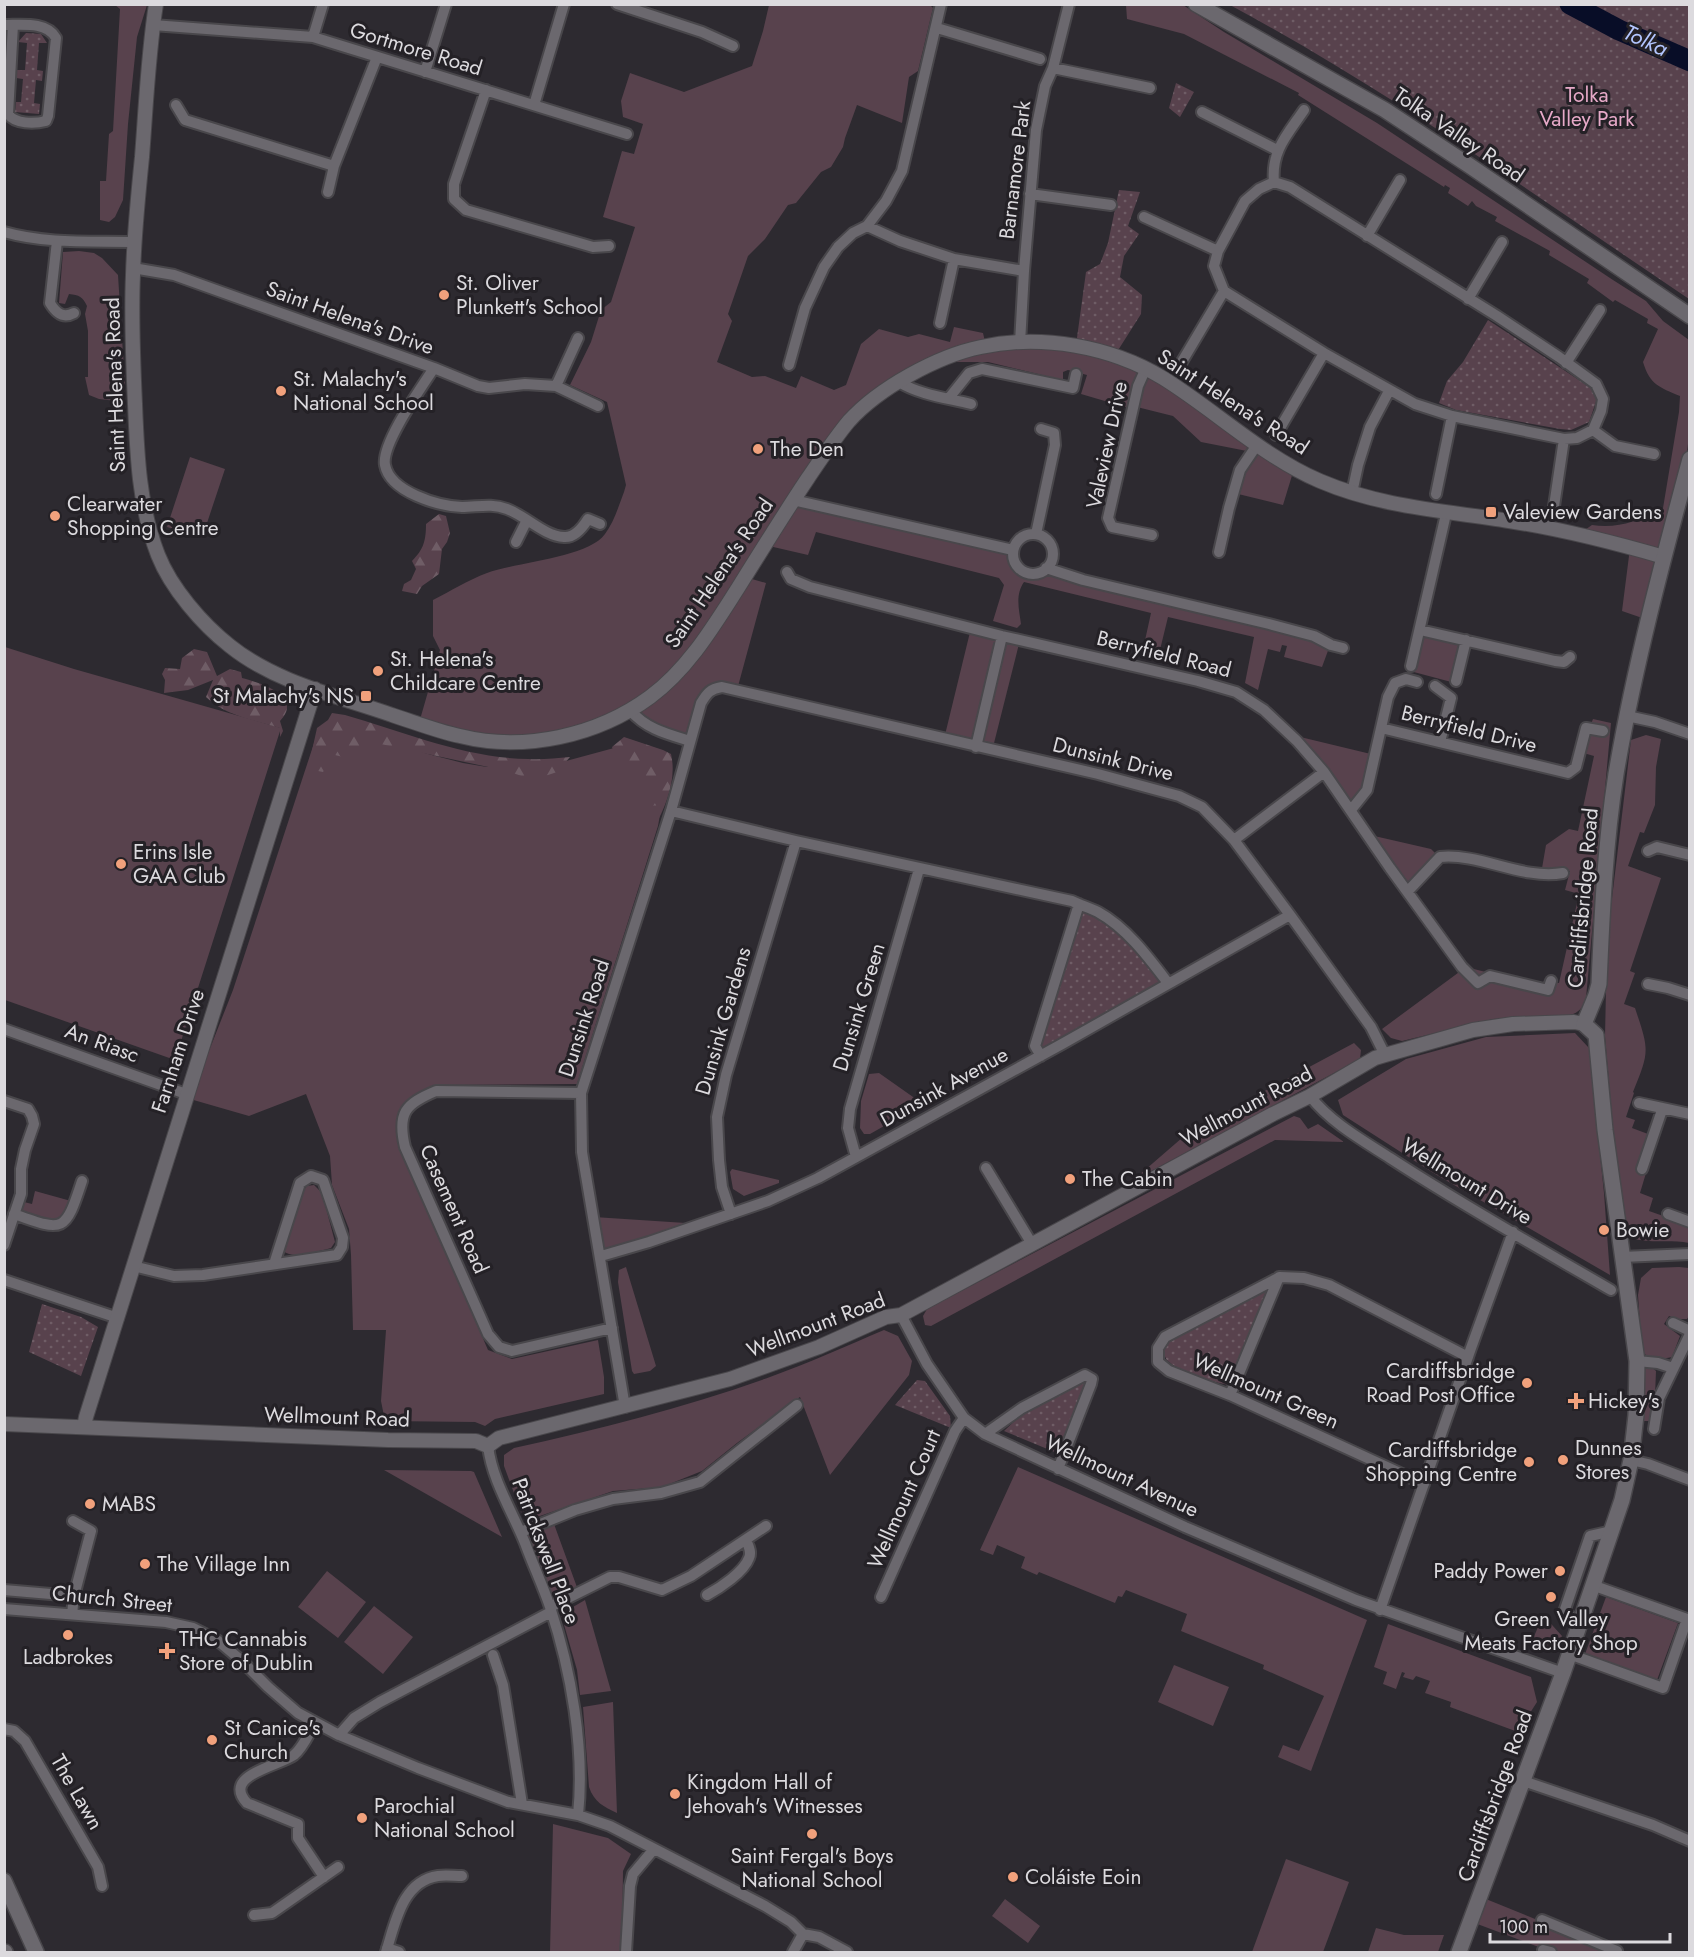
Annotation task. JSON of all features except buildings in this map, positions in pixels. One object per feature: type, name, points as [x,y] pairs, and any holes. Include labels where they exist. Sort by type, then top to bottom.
[{"type":"main road","name":"Tolka Valley Road","points":[[1196,4],[1385,110],[1689,316]]},
{"type":"main road","name":"Cardiffsbridge Road","points":[[1459,1953],[1563,1673],[1612,1532],[1631,1460],[1636,1415],[1637,1361],[1605,1130],[1596,1035],[1584,1024],[1599,984],[1608,837],[1627,716],[1639,655],[1689,459]]},
{"type":"main road","points":[[4,1881],[36,1953]]},
{"type":"street","name":"Saint Helena's Road","points":[[156,4],[133,268],[132,331],[139,471],[147,522],[168,575],[180,594],[229,645],[260,667],[315,689],[458,736],[487,741],[540,741],[572,734],[608,721],[651,697],[693,656],[793,500],[838,435],[872,400],[899,382],[938,362],[980,347],[1020,343],[1048,342],[1086,347],[1146,368],[1168,381],[1275,459],[1352,494],[1384,503],[1517,522],[1664,557]]},
{"type":"street","points":[[313,37],[323,4]]},
{"type":"street","points":[[425,72],[446,4]]},
{"type":"street","points":[[534,105],[564,4]]},
{"type":"street","points":[[616,4],[702,32],[733,46]]},
{"type":"street","points":[[789,365],[805,308],[824,267],[838,247],[853,233],[867,226],[886,201],[902,171],[941,4]]},
{"type":"street","name":"Barnamore Park","points":[[1020,343],[1023,271],[1036,130],[1045,86],[1053,68],[1069,4]]},
{"type":"street","points":[[9,25],[38,26],[48,29],[56,38],[46,121],[17,121],[8,114],[9,25]]},
{"type":"street","name":"Gortmore Road","points":[[153,25],[313,37],[627,134]]},
{"type":"street","points":[[937,28],[1040,59]]},
{"type":"street","points":[[328,192],[334,166],[377,57]]},
{"type":"street","points":[[1053,68],[1150,88]]},
{"type":"street","points":[[486,90],[454,184],[454,199],[466,210],[593,247],[609,246]]},
{"type":"street","points":[[176,105],[185,120],[334,166]]},
{"type":"street","points":[[1274,183],[1272,166],[1277,150],[1304,110]]},
{"type":"street","points":[[1202,112],[1277,150]]},
{"type":"street","points":[[1367,236],[1400,180]]},
{"type":"street","points":[[1274,183],[1290,187],[1367,236],[1468,298],[1596,384],[1604,399],[1593,430],[1577,438],[1564,440],[1452,416],[1415,404],[1324,353],[1224,291],[1214,266],[1218,251],[1245,201],[1259,189],[1274,183]]},
{"type":"street","points":[[1030,194],[1111,205]]},
{"type":"street","points":[[1144,217],[1218,251]]},
{"type":"street","points":[[867,226],[900,241],[954,259],[1023,271]]},
{"type":"street","points":[[4,232],[57,241],[135,242]]},
{"type":"street","points":[[57,241],[50,303],[61,315],[69,316],[74,313]]},
{"type":"street","points":[[1468,298],[1502,242]]},
{"type":"street","points":[[939,323],[954,259]]},
{"type":"street","name":"Saint Helena's Drive","points":[[133,268],[174,275],[434,368],[478,386],[489,388],[525,384],[556,386],[598,406]]},
{"type":"street","points":[[1177,370],[1224,291]]},
{"type":"street","points":[[1566,363],[1600,310]]},
{"type":"street","points":[[556,386],[578,338]]},
{"type":"street","points":[[1276,435],[1324,353]]},
{"type":"street","points":[[434,368],[384,454],[385,467],[392,479],[404,490],[427,500],[460,507],[489,504],[508,509],[557,536],[568,538],[582,529],[588,519],[600,524]]},
{"type":"street","name":"Valeview Drive","points":[[1146,368],[1138,386],[1108,518],[1112,527],[1152,535]]},
{"type":"street","points":[[949,398],[969,373],[982,369],[1073,388],[1076,374]]},
{"type":"street","points":[[899,382],[915,390],[971,404]]},
{"type":"street","points":[[1352,494],[1370,427],[1389,391]]},
{"type":"street","points":[[1436,494],[1452,416]]},
{"type":"street","points":[[1036,534],[1055,445],[1054,433],[1041,429]]},
{"type":"street","points":[[1593,430],[1615,446],[1654,454]]},
{"type":"street","points":[[1553,513],[1564,440]]},
{"type":"street","points":[[1219,552],[1240,470],[1257,445]]},
{"type":"street","points":[[793,500],[1013,550]]},
{"type":"street","points":[[1411,666],[1446,513]]},
{"type":"street","points":[[516,542],[527,520]]},
{"type":"street","points":[[1036,534],[1047,540],[1053,551],[1050,564],[1035,573],[1023,571],[1015,562],[1013,550],[1019,539],[1036,534]]},
{"type":"street","points":[[1046,568],[1083,580],[1314,636],[1331,645],[1343,648]]},
{"type":"street","name":"Berryfield Road","points":[[787,572],[791,579],[810,587],[1002,636],[1187,678],[1236,692],[1272,718],[1297,741],[1324,772],[1462,967],[1478,983],[1490,976],[1548,990],[1551,981]]},
{"type":"street","points":[[1420,630],[1555,661],[1564,662],[1570,657]]},
{"type":"street","points":[[976,747],[1002,636]]},
{"type":"street","points":[[1456,681],[1466,640]]},
{"type":"street","points":[[1381,728],[1388,697],[1395,683],[1406,680],[1417,682]]},
{"type":"street","points":[[1435,686],[1451,698],[1440,742]]},
{"type":"street","name":"Dunsink Drive","points":[[712,689],[722,687],[1098,774],[1179,795],[1202,807],[1234,840],[1290,915],[1371,1028],[1385,1054]]},
{"type":"street","name":"Farnham Drive","points":[[84,1428],[186,1094],[315,689]]},
{"type":"street","name":"Dunsink Road","points":[[625,1407],[582,1152],[581,1093],[671,811],[701,704],[706,693],[712,689]]},
{"type":"street","points":[[630,710],[645,725],[690,741]]},
{"type":"street","points":[[1627,716],[1689,734]]},
{"type":"street","name":"Berryfield Drive","points":[[1351,810],[1367,790],[1381,728],[1568,773],[1576,767],[1586,728],[1603,731]]},
{"type":"street","points":[[1234,840],[1324,772]]},
{"type":"street","points":[[671,811],[1079,904],[1100,913],[1125,933],[1168,983]]},
{"type":"street","name":"Dunsink Gardens","points":[[731,1214],[720,1169],[717,1117],[726,1075],[796,841]]},
{"type":"street","points":[[1648,851],[1657,847],[1689,855]]},
{"type":"street","points":[[1408,891],[1440,857],[1456,856],[1541,874],[1563,873]]},
{"type":"street","name":"Dunsink Green","points":[[856,1157],[848,1128],[850,1108],[919,868]]},
{"type":"street","points":[[1041,1056],[1035,1046],[1079,904]]},
{"type":"street","name":"Dunsink Avenue","points":[[601,1256],[768,1201],[818,1178],[1041,1056],[1290,915]]},
{"type":"street","points":[[1648,984],[1689,995]]},
{"type":"street","name":"Wellmount Road","points":[[4,1424],[388,1440],[476,1441],[488,1446],[499,1438],[729,1379],[819,1347],[886,1317],[901,1315],[1385,1054],[1473,1030],[1503,1025],[1565,1022],[1584,1024]]},
{"type":"street","name":"An Riasc","points":[[4,1029],[186,1094]]},
{"type":"street","name":"Casement Road","points":[[581,1093],[436,1091],[415,1100],[407,1107],[401,1130],[405,1147],[488,1334],[500,1347],[512,1351],[612,1328]]},
{"type":"street","name":"Wellmount Drive","points":[[1310,1096],[1360,1138],[1423,1179],[1611,1290]]},
{"type":"street","points":[[4,1101],[28,1109],[34,1124],[21,1169],[21,1194],[14,1214],[7,1224],[4,1245]]},
{"type":"street","points":[[1640,1103],[1662,1110],[1689,1114]]},
{"type":"street","points":[[1642,1169],[1662,1110]]},
{"type":"street","points":[[986,1168],[1032,1244]]},
{"type":"street","points":[[133,1266],[174,1276],[202,1275],[336,1255],[342,1247],[343,1238],[322,1180],[311,1176],[300,1183],[274,1264]]},
{"type":"street","points":[[14,1214],[44,1225],[57,1227],[66,1222],[71,1214],[82,1181]]},
{"type":"street","points":[[1668,1214],[1689,1222]]},
{"type":"street","points":[[1380,1610],[1514,1232]]},
{"type":"street","points":[[1622,1257],[1689,1254]]},
{"type":"street","points":[[1230,1395],[1280,1277],[1304,1278],[1329,1285],[1468,1357]]},
{"type":"street","name":"Wellmount Green","points":[[1280,1277],[1165,1337],[1158,1348],[1158,1362],[1169,1371],[1230,1395],[1424,1484]]},
{"type":"street","points":[[4,1280],[118,1318]]},
{"type":"street","name":"Wellmount Avenue","points":[[901,1315],[927,1364],[964,1418],[985,1434],[1185,1527],[1380,1610],[1563,1673]]},
{"type":"street","points":[[1654,1429],[1659,1398],[1689,1333],[1672,1323]]},
{"type":"street","points":[[1637,1361],[1658,1363],[1673,1368]]},
{"type":"street","points":[[985,1434],[1022,1408],[1085,1375],[1092,1379],[1091,1384],[1058,1469]]},
{"type":"street","points":[[520,1532],[613,1498],[660,1492],[700,1482],[797,1405]]},
{"type":"street","name":"Wellmount Court","points":[[881,1597],[955,1431],[964,1418]]},
{"type":"street","name":"Patrickswell Place","points":[[488,1446],[490,1463],[551,1609],[571,1693],[578,1744],[580,1799],[578,1815]]},
{"type":"street","points":[[1631,1460],[1689,1480]]},
{"type":"street","points":[[72,1521],[91,1531],[74,1596],[72,1614]]},
{"type":"street","points":[[339,1735],[354,1718],[380,1702],[610,1577],[619,1577],[662,1590],[691,1576],[766,1526]]},
{"type":"street","points":[[1580,1623],[1564,1612],[1590,1536],[1612,1532]]},
{"type":"street","points":[[707,1595],[723,1586],[749,1558],[750,1550],[746,1540]]},
{"type":"street","points":[[1569,1654],[1663,1688],[1688,1619],[1592,1585]]},
{"type":"street","points":[[4,1590],[74,1596]]},
{"type":"street","name":"Church Street","points":[[4,1609],[166,1622],[193,1628],[217,1640],[242,1660],[298,1713],[339,1735],[508,1802],[578,1815],[610,1826],[765,1906],[790,1922],[803,1934],[819,1937],[847,1953]]},
{"type":"street","points":[[493,1655],[503,1685],[522,1804]]},
{"type":"street","points":[[315,1723],[297,1753],[286,1761],[252,1773],[243,1780],[240,1791],[247,1803],[298,1824],[297,1838],[324,1877]]},
{"type":"street","name":"The Lawn","points":[[4,1729],[14,1731],[25,1741],[98,1867],[102,1886]]},
{"type":"street","points":[[1523,1781],[1653,1825],[1689,1841]]},
{"type":"street","points":[[626,1953],[631,1880],[633,1874],[654,1849]]},
{"type":"street","points":[[254,1916],[272,1913],[338,1867]]},
{"type":"street","points":[[399,1953],[386,1951],[403,1902],[414,1888],[422,1881],[438,1876],[462,1876]]},
{"type":"street","points":[[1542,1920],[1617,1951],[1616,1953]]},
{"type":"street","points":[[792,1953],[803,1934]]},
{"type":"green space","points":[[929,4],[933,8],[918,71],[909,77],[902,123],[857,105],[843,147],[831,167],[821,172],[796,203],[788,205],[765,239],[748,256],[728,314],[732,321],[717,362],[752,377],[765,376],[796,388],[801,376],[834,390],[846,385],[861,344],[879,329],[908,337],[919,334],[950,342],[954,327],[983,333],[986,346],[1020,343],[1117,357],[1294,469],[1283,505],[1234,493],[1252,452],[1201,442],[1173,416],[1133,406],[1132,409],[1081,394],[1087,375],[1068,370],[1063,372],[1063,380],[988,362],[939,362],[851,418],[745,577],[766,583],[737,690],[713,688],[690,740],[635,716],[597,727],[513,742],[419,723],[440,650],[433,636],[433,600],[487,573],[568,554],[596,542],[611,524],[624,492],[626,485],[607,402],[570,385],[591,342],[601,310],[611,302],[635,227],[603,217],[622,151],[634,154],[643,124],[623,117],[621,101],[630,73],[684,92],[752,66],[769,5]]},
{"type":"green space","points":[[115,5],[147,5],[137,37],[123,200],[115,217],[109,222],[100,220],[100,181],[106,181],[109,134],[113,131],[120,9]]},
{"type":"green space","points":[[1126,5],[1183,5],[1377,123],[1646,301],[1663,321],[1689,340],[1689,436],[1684,476],[1664,556],[1579,534],[1592,525],[1610,526],[1627,523],[1652,515],[1663,508],[1680,396],[1656,384],[1649,376],[1643,362],[1658,329],[1647,323],[1648,319],[1615,300],[1613,302],[1587,283],[1589,279],[1549,255],[1550,251],[1495,221],[1497,217],[1476,206],[1472,201],[1468,206],[1448,193],[1450,188],[1445,185],[1444,187],[1298,95],[1299,93],[1184,34],[1127,19]]},
{"type":"green space","name":"Tolka Valley Park","points":[[1230,5],[1689,5],[1689,299],[1406,109],[1290,38]]},
{"type":"green space","points":[[26,33],[41,34],[47,43],[39,43],[37,70],[43,71],[42,81],[36,80],[34,103],[40,104],[39,114],[15,112],[16,102],[21,102],[23,79],[16,78],[17,70],[25,70],[27,43],[18,42]]},
{"type":"green space","points":[[1176,83],[1194,92],[1180,117],[1169,108]]},
{"type":"green space","points":[[1119,190],[1140,192],[1128,226],[1139,234],[1124,256],[1120,277],[1142,295],[1141,314],[1115,355],[1076,345],[1086,272],[1100,264],[1108,243]]},
{"type":"green space","points":[[63,252],[94,253],[118,275],[125,386],[116,401],[89,395],[85,377],[88,377],[88,331],[85,314],[87,306],[80,297],[69,294],[65,304],[59,303]]},
{"type":"green space","points":[[1488,320],[1591,388],[1597,399],[1589,422],[1571,430],[1560,429],[1456,410],[1439,403],[1447,381],[1463,362]]},
{"type":"green space","points":[[190,457],[225,469],[202,538],[167,527]]},
{"type":"green space","points":[[797,501],[1016,553],[1019,566],[1032,576],[1050,572],[1276,630],[1317,642],[1329,648],[1322,667],[1284,657],[1287,646],[1282,645],[1280,652],[1268,649],[1258,690],[1245,683],[1254,637],[1168,617],[1158,658],[1142,654],[1151,613],[1024,582],[1019,597],[1021,624],[1017,628],[993,621],[1004,585],[999,578],[816,532],[808,555],[769,546]]},
{"type":"green space","points":[[439,514],[446,516],[450,533],[442,549],[439,574],[422,586],[417,594],[402,591],[404,584],[411,580],[416,569],[412,561],[424,544],[426,524]]},
{"type":"green space","points":[[1630,548],[1664,557],[1648,620],[1622,611]]},
{"type":"green space","points":[[971,628],[1020,640],[992,751],[944,739]]},
{"type":"green space","points":[[1421,630],[1466,641],[1455,683],[1410,671]]},
{"type":"green space","name":"Erins Isle GAA Club","points":[[5,647],[281,728],[175,1060],[5,1000]]},
{"type":"green space","points":[[194,649],[207,652],[217,676],[230,669],[241,672],[242,678],[268,687],[283,698],[287,704],[286,712],[280,721],[283,731],[280,737],[280,728],[231,713],[206,697],[213,680],[188,690],[164,693],[165,680],[162,674],[165,668],[180,669],[182,658]]},
{"type":"green space","points":[[332,713],[481,754],[533,759],[570,757],[557,772],[533,780],[507,771],[376,743],[363,751],[355,760],[335,755],[323,772],[308,769],[317,728],[328,720]]},
{"type":"green space","points":[[1593,719],[1611,723],[1586,998],[1582,1007],[1570,1015],[1493,1019],[1402,1041],[1391,1038],[1382,1029],[1466,967],[1549,988],[1551,982],[1559,983],[1579,894],[1565,890],[1570,871],[1541,874],[1546,845],[1569,829],[1578,831],[1594,756],[1580,752]]},
{"type":"green space","points":[[332,724],[428,754],[487,767],[539,766],[614,748],[663,774],[664,792],[658,826],[577,1084],[435,1085],[423,1090],[407,1102],[400,1116],[399,1125],[401,1149],[488,1350],[512,1359],[598,1340],[604,1377],[604,1394],[495,1419],[485,1426],[475,1422],[385,1421],[381,1401],[386,1330],[353,1330],[349,1229],[332,1185],[330,1156],[306,1094],[249,1116],[190,1099],[233,990],[317,734]]},
{"type":"green space","points":[[1292,735],[1375,755],[1366,790],[1351,809]]},
{"type":"green space","points":[[1646,735],[1661,739],[1656,767],[1655,805],[1644,833],[1640,832],[1628,866],[1661,878],[1630,971],[1635,973],[1624,1004],[1635,1008],[1646,1050],[1626,1117],[1635,1120],[1632,1128],[1648,1134],[1637,1170],[1646,1173],[1640,1193],[1653,1198],[1649,1211],[1689,1225],[1689,1243],[1631,1238],[1621,1217],[1605,1037],[1607,940],[1631,740]]},
{"type":"green space","points":[[624,737],[671,754],[673,773],[669,792],[654,828],[649,812],[659,797],[661,785],[632,771],[620,762],[612,747]]},
{"type":"green space","points":[[1370,835],[1431,849],[1439,857],[1409,889]]},
{"type":"green space","points":[[1079,905],[1125,933],[1167,983],[1033,1059]]},
{"type":"green space","points":[[1575,1033],[1589,1048],[1610,1275],[1435,1174],[1343,1115],[1338,1100],[1406,1059],[1486,1037]]},
{"type":"green space","points":[[1354,1043],[1361,1050],[1360,1059],[1140,1177],[1138,1176],[1190,1131]]},
{"type":"green space","points":[[879,1073],[923,1104],[870,1134],[864,1134],[860,1128],[861,1101],[869,1074]]},
{"type":"green space","points":[[1294,1116],[1300,1118],[1308,1129],[1318,1124],[1344,1142],[1275,1140],[931,1326],[925,1325],[923,1316],[927,1309]]},
{"type":"green space","points":[[732,1169],[779,1180],[779,1183],[744,1196],[733,1189],[730,1172]]},
{"type":"green space","points":[[314,1185],[322,1193],[335,1242],[331,1248],[313,1253],[288,1254],[283,1251],[302,1192],[307,1186]]},
{"type":"green space","points":[[35,1191],[71,1201],[61,1219],[48,1220],[21,1212],[24,1202],[32,1204]]},
{"type":"green space","points":[[594,1217],[701,1224],[601,1256]]},
{"type":"green space","points":[[626,1267],[656,1366],[650,1371],[634,1374],[618,1282],[619,1270]]},
{"type":"green space","points":[[1652,1268],[1689,1268],[1689,1316],[1687,1319],[1677,1319],[1669,1316],[1664,1324],[1680,1336],[1672,1357],[1652,1358],[1642,1352],[1638,1295],[1641,1278]]},
{"type":"green space","points":[[1264,1289],[1268,1295],[1230,1385],[1186,1372],[1166,1359],[1162,1350],[1169,1338]]},
{"type":"green space","points":[[42,1304],[81,1317],[98,1327],[81,1376],[29,1352]]},
{"type":"green space","points":[[884,1330],[898,1336],[912,1361],[909,1375],[830,1475],[800,1397],[702,1471],[662,1487],[613,1491],[534,1518],[521,1512],[504,1466],[504,1455],[514,1448],[675,1408],[739,1388],[785,1372]]},
{"type":"green space","points":[[1651,1367],[1656,1371],[1654,1421],[1641,1421],[1642,1369]]},
{"type":"green space","points":[[917,1380],[925,1381],[950,1416],[951,1428],[895,1405]]},
{"type":"green space","points":[[1085,1382],[1084,1394],[1057,1453],[1004,1431],[1022,1414]]},
{"type":"green space","points":[[1018,1467],[1367,1620],[1311,1771],[1278,1757],[1283,1745],[1299,1751],[1324,1696],[1263,1669],[1264,1665],[1181,1631],[1187,1614],[1126,1590],[1122,1597],[1118,1596],[1115,1603],[1039,1572],[1037,1575],[1021,1568],[1025,1557],[997,1545],[993,1555],[980,1550]]},
{"type":"green space","points":[[384,1470],[474,1472],[502,1537]]},
{"type":"green space","points":[[554,1524],[578,1590],[550,1607],[521,1532]]},
{"type":"green space","points":[[327,1571],[366,1602],[338,1638],[298,1607]]},
{"type":"green space","points":[[1606,1597],[1678,1623],[1657,1680],[1585,1654]]},
{"type":"green space","points":[[585,1600],[611,1691],[580,1695],[577,1670],[561,1614]]},
{"type":"green space","points":[[374,1606],[413,1637],[383,1674],[344,1642]]},
{"type":"green space","points":[[1543,1615],[1562,1636],[1554,1651],[1543,1651],[1530,1646]]},
{"type":"green space","points":[[1388,1624],[1531,1677],[1537,1702],[1518,1732],[1450,1707],[1451,1702],[1425,1693],[1430,1681],[1416,1676],[1413,1680],[1403,1677],[1405,1673],[1402,1672],[1396,1689],[1383,1684],[1387,1672],[1374,1667]]},
{"type":"green space","points":[[1174,1665],[1229,1687],[1213,1726],[1158,1702]]},
{"type":"green space","points":[[613,1702],[617,1813],[600,1803],[589,1787],[583,1707]]},
{"type":"green space","points":[[553,1824],[608,1838],[631,1854],[623,1871],[622,1952],[550,1952]]},
{"type":"green space","points":[[1286,1859],[1349,1882],[1323,1952],[1252,1952]]},
{"type":"green space","points":[[1481,1897],[1616,1952],[1552,1952],[1472,1922]]},
{"type":"green space","points":[[1005,1899],[1040,1926],[1028,1943],[992,1916]]},
{"type":"green space","points":[[1376,1928],[1404,1935],[1444,1935],[1438,1952],[1368,1952]]},
{"type":"waterway","name":"Tolka","points":[[1570,4],[1619,30],[1690,61]]},
{"type":"place","name":"St. Oliver Plunkett's School","points":[[444,295]]},
{"type":"place","name":"St. Malachy's National School","points":[[281,391]]},
{"type":"place","name":"The Den","points":[[758,449]]},
{"type":"place","name":"Valeview Gardens","points":[[1491,512]]},
{"type":"place","name":"Clearwater Shopping Centre","points":[[55,516]]},
{"type":"place","name":"St. Helena's Childcare Centre","points":[[378,671]]},
{"type":"place","name":"St Malachy's NS","points":[[366,696]]},
{"type":"place","name":"Erins Isle GAA Club","points":[[121,864]]},
{"type":"place","name":"The Cabin","points":[[1070,1179]]},
{"type":"place","name":"Bowie","points":[[1604,1230]]},
{"type":"place","name":"Cardiffsbridge Road Post Office","points":[[1527,1383]]},
{"type":"place","name":"Hickey's","points":[[1576,1401]]},
{"type":"place","name":"Dunnes Stores","points":[[1563,1460]]},
{"type":"place","name":"Cardiffsbridge Shopping Centre","points":[[1529,1462]]},
{"type":"place","name":"MABS","points":[[90,1504]]},
{"type":"place","name":"The Village Inn","points":[[145,1564]]},
{"type":"place","name":"Paddy Power","points":[[1560,1571]]},
{"type":"place","name":"Green Valley Meats Factory Shop","points":[[1551,1597]]},
{"type":"place","name":"Ladbrokes","points":[[68,1635]]},
{"type":"place","name":"THC Cannabis Store of Dublin","points":[[167,1651]]},
{"type":"place","name":"St Canice's Church","points":[[212,1740]]},
{"type":"place","name":"Kingdom Hall of Jehovah's Witnesses","points":[[675,1794]]},
{"type":"place","name":"Parochial National School","points":[[362,1818]]},
{"type":"place","name":"Saint Fergal's Boys National School","points":[[812,1834]]},
{"type":"place","name":"Coláiste Eoin","points":[[1013,1877]]}]
